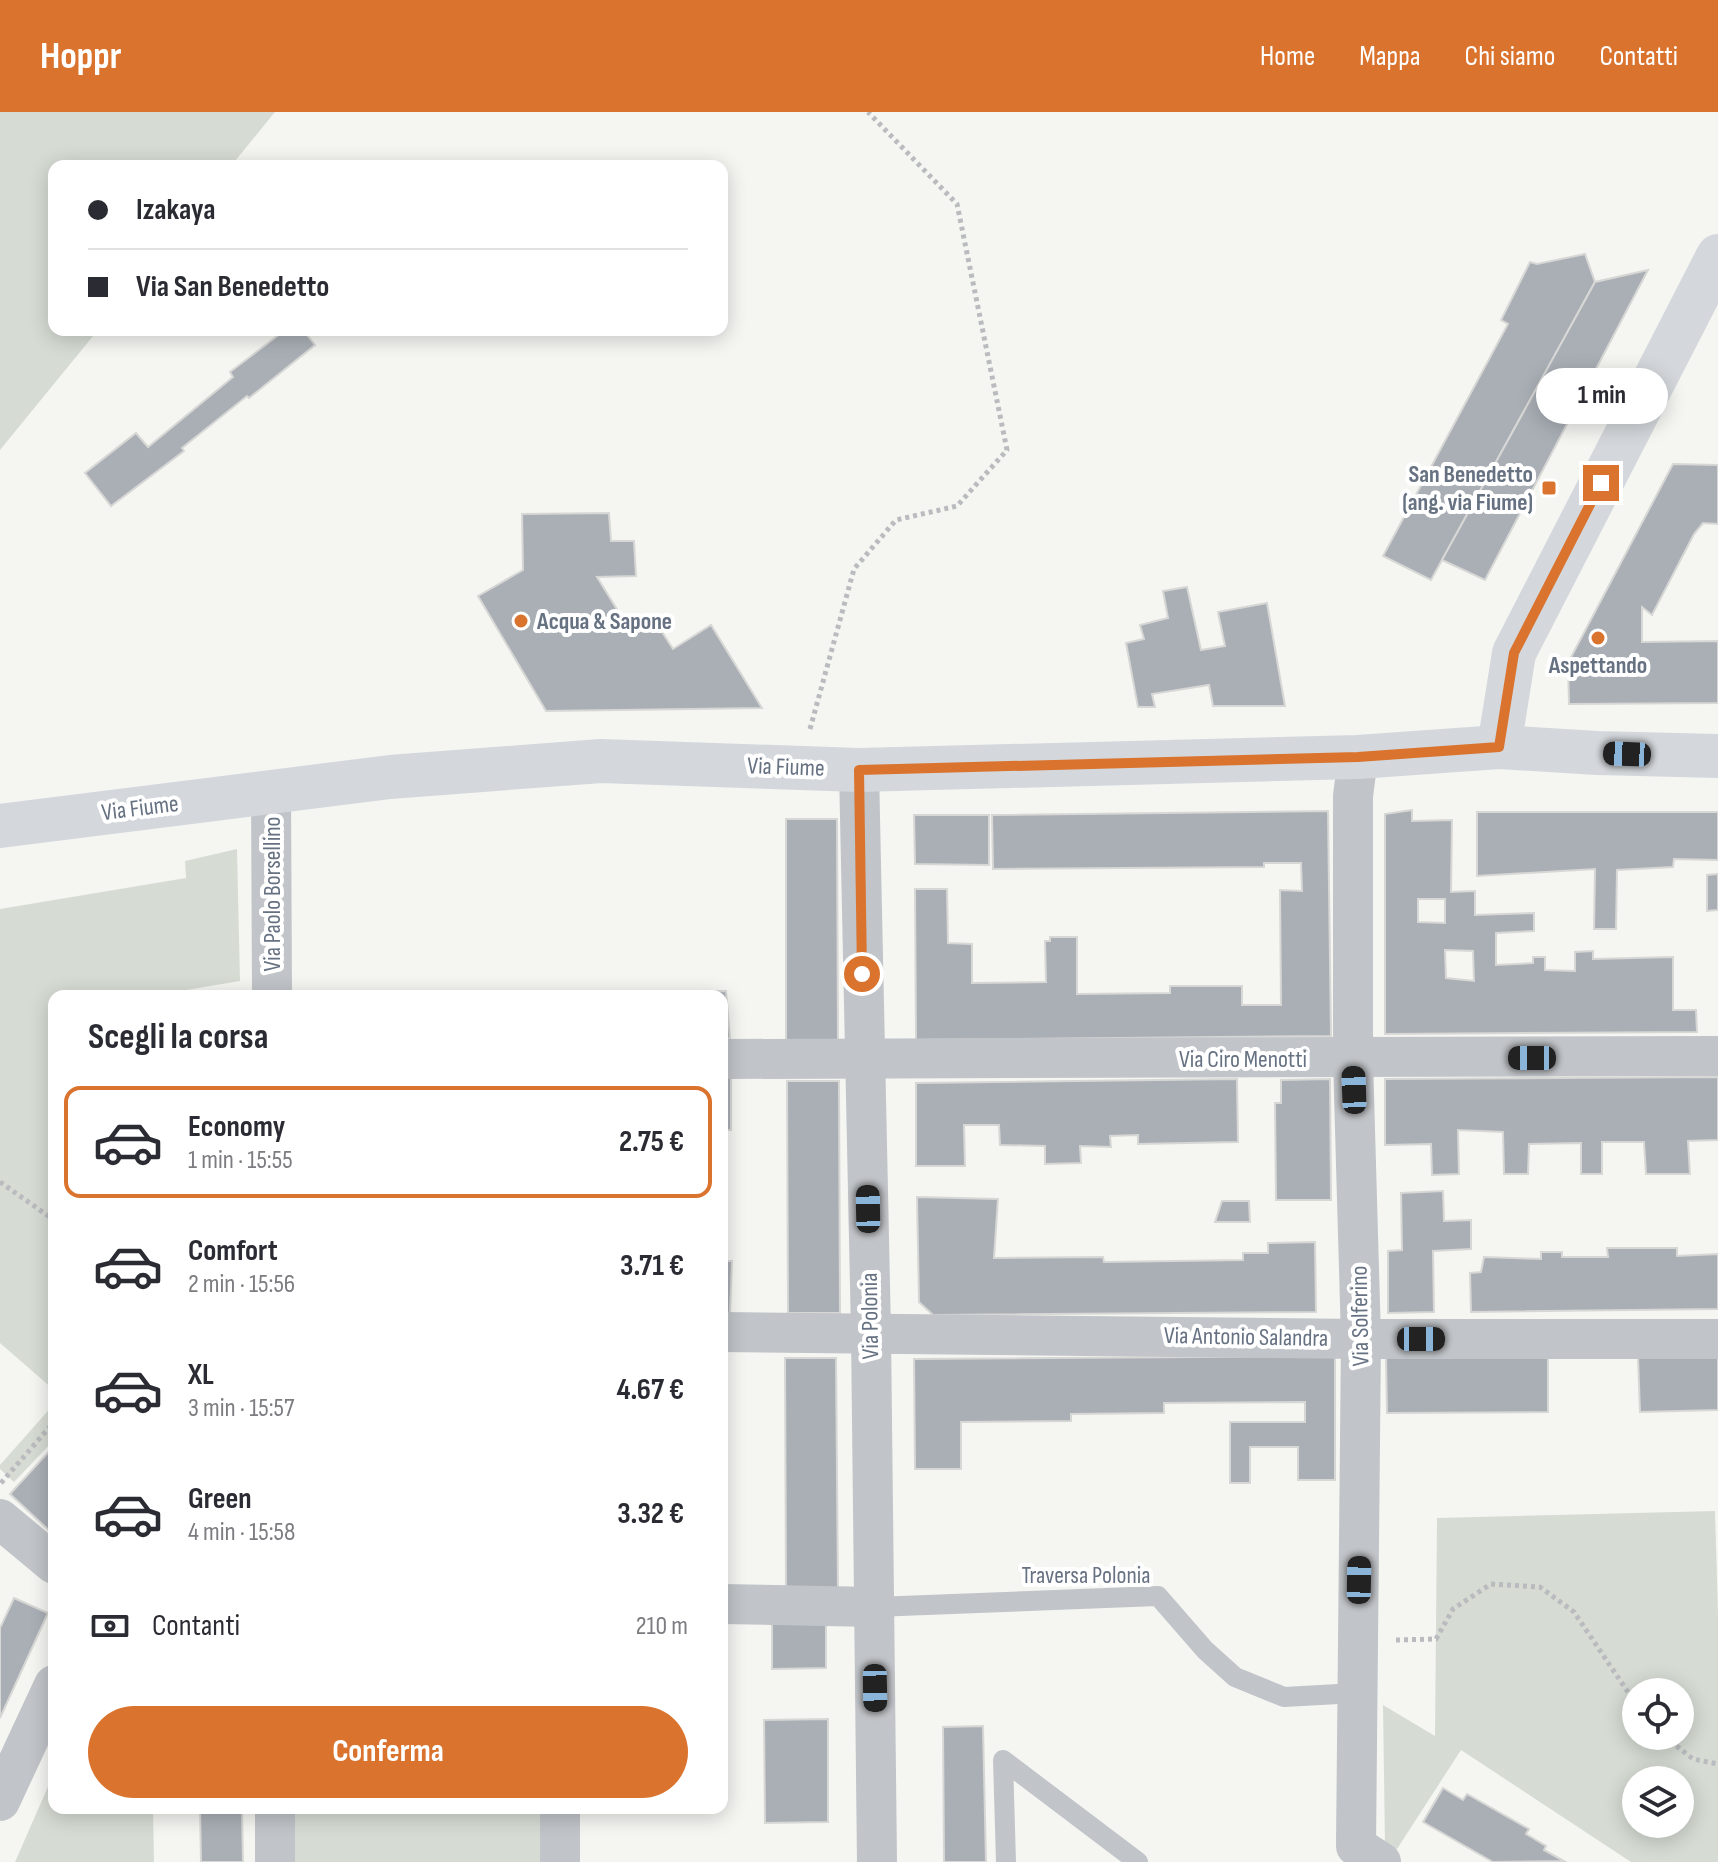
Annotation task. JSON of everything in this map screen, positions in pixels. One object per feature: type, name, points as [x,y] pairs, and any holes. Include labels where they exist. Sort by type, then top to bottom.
[{"type":"main road","points":[[1499,747],[1514,653],[1718,256]]},
{"type":"main road","name":"Via Fiume","points":[[0,826],[390,777],[601,761],[859,770],[1358,757],[1499,747],[1718,756]]},
{"type":"street","name":"Via Solferino","points":[[1358,757],[1353,796],[1353,1059],[1361,1339],[1356,1846],[1381,1862]]},
{"type":"street","name":"Via Polonia","points":[[859,770],[871,1332],[877,1862]]},
{"type":"street","name":"Via Paolo Borsellino","points":[[271,792],[272,990]]},
{"type":"street","name":"Via Ciro Menotti","points":[[728,1059],[1718,1056]]},
{"type":"street","name":"Via Antonio Salandra","points":[[728,1332],[1361,1339],[1718,1339]]},
{"type":"street","points":[[0,1519],[48,1559]]},
{"type":"street","points":[[728,1604],[874,1607]]},
{"type":"street","points":[[0,1801],[48,1698]]},
{"type":"street","points":[[275,1814],[275,1862]]},
{"type":"street","points":[[560,1814],[560,1862]]},
{"type":"lane","name":"Traversa Polonia","points":[[874,1607],[1158,1596],[1205,1650],[1235,1677],[1284,1697],[1357,1693]]},
{"type":"lane","points":[[1006,1862],[1003,1760],[1138,1862]]},
{"type":"path","points":[[800,767],[854,569],[896,520],[957,506],[1007,450],[957,204],[868,112]]},
{"type":"path","points":[[0,1182],[48,1216]]},
{"type":"path","points":[[0,1483],[48,1429]]},
{"type":"path","points":[[1358,1640],[1436,1639],[1453,1609],[1491,1584],[1540,1587],[1574,1612],[1622,1683]]},
{"type":"path","points":[[1682,1750],[1693,1759],[1718,1764]]},
{"type":"shaded area","points":[[0,112],[275,112],[236,160],[48,160],[48,336],[93,336],[0,450]]},
{"type":"shaded area","points":[[237,849],[240,981],[186,990],[48,990],[48,1385],[0,1343],[0,909],[186,878],[185,861]]},
{"type":"shaded area","points":[[48,1411],[48,1446],[14,1482],[0,1469],[0,1465]]},
{"type":"shaded area","points":[[1715,1511],[1718,1862],[1631,1862],[1461,1750],[1397,1849],[1385,1846],[1383,1705],[1435,1736],[1437,1518]]},
{"type":"shaded area","points":[[48,1787],[48,1814],[153,1814],[154,1862],[15,1862]]},
{"type":"shaded area","points":[[293,1814],[542,1814],[542,1862],[294,1862]]},
{"type":"building","points":[[1585,254],[1595,282],[1431,580],[1383,556],[1508,324],[1501,320],[1530,262],[1537,264]]},
{"type":"building","points":[[1648,270],[1485,580],[1442,560],[1595,282]]},
{"type":"building","points":[[277,336],[308,336],[315,345],[111,506],[85,473],[136,433],[148,447],[233,377],[230,372]]},
{"type":"building","points":[[1673,464],[1718,465],[1718,524],[1703,523],[1694,534],[1652,615],[1642,607],[1642,642],[1718,641],[1718,703],[1569,704],[1568,663]]},
{"type":"building","points":[[609,513],[611,541],[634,541],[636,576],[597,577],[631,632],[653,618],[673,649],[711,625],[762,708],[546,711],[478,596],[523,570],[522,514]]},
{"type":"building","points":[[1187,587],[1201,650],[1225,646],[1218,612],[1267,603],[1285,706],[1213,706],[1209,685],[1152,694],[1155,707],[1138,707],[1126,643],[1144,639],[1140,625],[1168,618],[1163,591]]},
{"type":"building","points":[[1412,810],[1412,821],[1452,820],[1451,892],[1475,891],[1475,915],[1534,913],[1534,931],[1496,933],[1496,965],[1533,963],[1533,957],[1545,957],[1545,970],[1575,971],[1575,952],[1593,951],[1593,959],[1673,957],[1673,1010],[1696,1010],[1697,1032],[1385,1034],[1385,814]],"holes":[[[1418,899],[1445,899],[1445,923],[1418,922]],[[1445,950],[1473,951],[1474,981],[1446,978]]]},
{"type":"building","points":[[1328,811],[1331,1036],[916,1040],[915,889],[947,889],[948,943],[972,944],[972,983],[1046,982],[1045,941],[1050,941],[1050,937],[1077,937],[1077,994],[1170,993],[1170,986],[1242,986],[1242,1005],[1281,1005],[1280,890],[1302,891],[1301,863],[1264,863],[1264,867],[993,869],[992,815]]},
{"type":"building","points":[[1477,812],[1718,812],[1718,860],[1674,859],[1673,867],[1617,870],[1616,929],[1594,929],[1595,869],[1477,876]]},
{"type":"building","points":[[914,815],[989,815],[989,865],[915,864]]},
{"type":"building","points":[[786,819],[837,819],[838,1040],[786,1040]]},
{"type":"building","points":[[1718,874],[1718,910],[1707,911],[1707,875]]},
{"type":"building","points":[[1718,1077],[1718,1140],[1688,1141],[1690,1174],[1646,1174],[1644,1142],[1602,1142],[1602,1174],[1581,1174],[1581,1143],[1529,1144],[1528,1174],[1504,1174],[1503,1132],[1458,1130],[1459,1174],[1432,1175],[1431,1144],[1385,1145],[1385,1079]]},
{"type":"building","points":[[728,1078],[731,1078],[731,1130],[728,1130]]},
{"type":"building","points":[[1237,1079],[1238,1142],[1138,1144],[1138,1135],[1110,1136],[1111,1147],[1080,1146],[1081,1163],[1045,1164],[1045,1146],[1000,1145],[999,1125],[964,1125],[965,1166],[916,1166],[916,1083]]},
{"type":"building","points":[[1330,1079],[1331,1200],[1276,1200],[1275,1103],[1281,1103],[1281,1080]]},
{"type":"building","points":[[787,1081],[839,1081],[840,1313],[788,1313]]},
{"type":"building","points":[[1443,1191],[1444,1221],[1471,1220],[1471,1249],[1433,1251],[1434,1312],[1388,1313],[1388,1251],[1402,1250],[1401,1193]]},
{"type":"building","points":[[917,1197],[998,1199],[994,1258],[1103,1257],[1104,1262],[1243,1260],[1243,1253],[1268,1253],[1268,1243],[1315,1242],[1316,1312],[933,1315],[919,1302]]},
{"type":"building","points":[[1222,1201],[1249,1201],[1250,1222],[1215,1222]]},
{"type":"building","points":[[1607,1248],[1677,1248],[1677,1256],[1718,1254],[1718,1309],[1471,1312],[1470,1273],[1481,1272],[1484,1257],[1541,1259],[1541,1252],[1562,1252],[1562,1257],[1608,1257]]},
{"type":"building","points":[[728,1261],[732,1261],[730,1314]]},
{"type":"building","points":[[1335,1356],[1335,1480],[1298,1480],[1298,1447],[1250,1447],[1250,1483],[1230,1483],[1230,1422],[1305,1422],[1305,1402],[1164,1403],[1164,1413],[1071,1414],[1071,1421],[961,1422],[961,1469],[915,1469],[914,1359]]},
{"type":"building","points":[[1386,1357],[1548,1357],[1548,1412],[1387,1413]]},
{"type":"building","points":[[1638,1357],[1718,1357],[1718,1410],[1640,1412]]},
{"type":"building","points":[[785,1358],[836,1358],[838,1591],[786,1591]]},
{"type":"building","points":[[48,1453],[48,1529],[10,1494]]},
{"type":"building","points":[[14,1598],[48,1613],[0,1718],[0,1628]]},
{"type":"building","points":[[826,1615],[826,1668],[772,1669],[772,1616]]},
{"type":"building","points":[[828,1719],[828,1822],[765,1823],[764,1720]]},
{"type":"building","points":[[983,1726],[986,1862],[944,1862],[943,1727]]},
{"type":"building","points":[[1443,1788],[1463,1800],[1467,1794],[1529,1829],[1526,1834],[1546,1846],[1544,1850],[1564,1861],[1493,1862],[1423,1822]]},
{"type":"building","points":[[200,1814],[242,1814],[243,1862],[201,1862]]},
{"type":"place","name":"San Benedetto (ang. via Fiume)","points":[[1549,488]]},
{"type":"place","name":"Acqua & Sapone","points":[[521,621]]},
{"type":"place","name":"Aspettando","points":[[1598,638]]},
{"type":"route","points":[[862,974],[859,770],[1358,757],[1499,747],[1514,653],[1601,483]]}]
